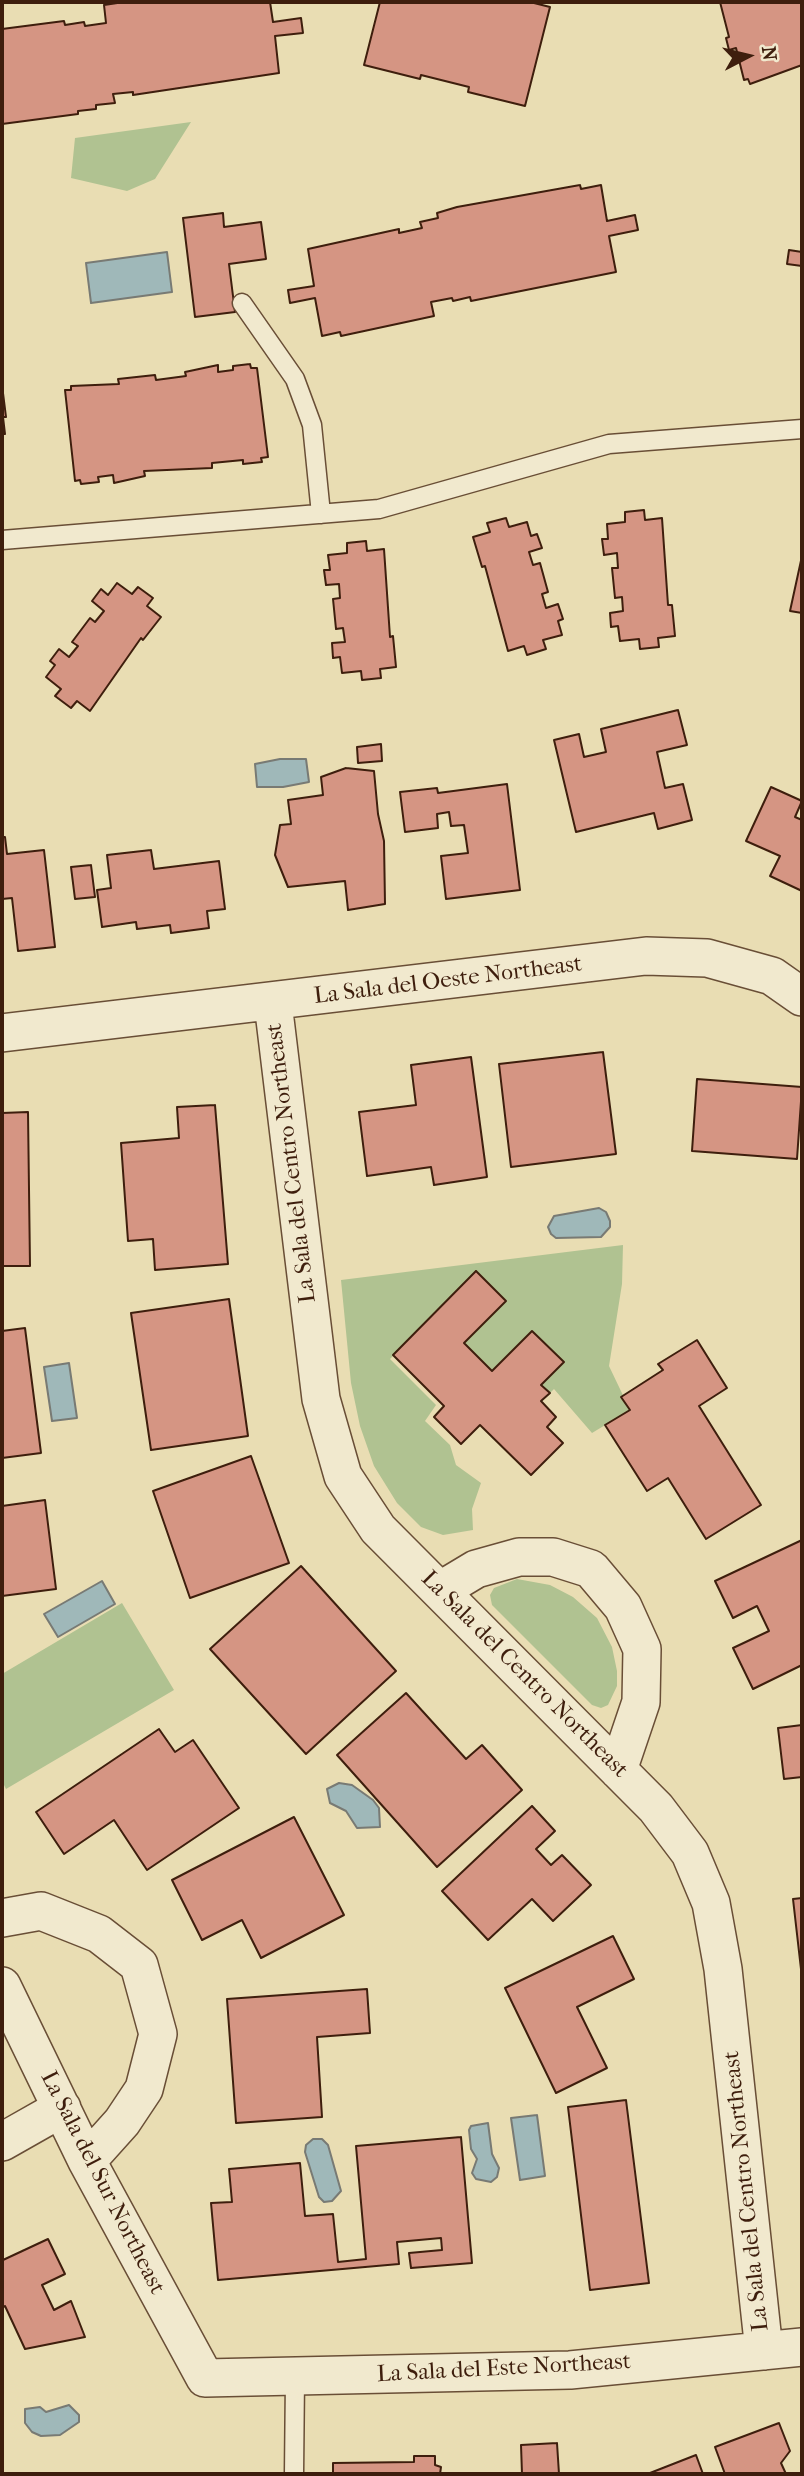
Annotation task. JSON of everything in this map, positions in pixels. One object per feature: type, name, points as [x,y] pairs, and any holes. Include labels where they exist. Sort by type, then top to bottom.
[{"type":"street","name":"La Sala del Oeste Northeast","points":[[2,1033],[273,1003],[646,956],[707,958],[772,976],[802,998]]},
{"type":"street","name":"La Sala del Centro Northeast","points":[[273,1003],[321,1399],[343,1476],[378,1529],[656,1808],[690,1853],[712,1903],[723,1969],[764,2351]]},
{"type":"street","points":[[441,1590],[476,1569],[519,1557],[553,1557],[591,1569],[623,1607],[642,1648],[641,1703],[618,1770]]},
{"type":"street","points":[[2,1918],[41,1911],[99,1934],[139,1965],[158,2034],[144,2089],[122,2122],[86,2161]]},
{"type":"street","name":"La Sala del Sur Northeast","points":[[2,1986],[86,2161],[205,2378]]},
{"type":"street","points":[[2,2142],[62,2109]]},
{"type":"street","name":"La Sala del Este Northeast","points":[[205,2378],[570,2370],[802,2347]]},
{"type":"lane","points":[[242,303],[277,350],[299,390],[312,425],[321,513]]},
{"type":"lane","points":[[2,540],[379,509],[609,444],[802,429]]},
{"type":"lane","points":[[294,2474],[295,2377]]},
{"type":"green space","points":[[191,122],[155,179],[127,191],[71,178],[75,138]]},
{"type":"green space","points":[[623,1245],[622,1284],[609,1366],[630,1410],[592,1433],[554,1389],[550,1393],[541,1385],[564,1362],[532,1331],[492,1371],[464,1343],[506,1301],[476,1272],[390,1359],[436,1405],[425,1421],[450,1445],[456,1465],[481,1483],[472,1509],[473,1530],[443,1535],[421,1527],[397,1503],[374,1466],[360,1426],[351,1383],[341,1280]]},
{"type":"green space","points":[[517,1579],[550,1585],[573,1597],[597,1618],[612,1647],[617,1671],[617,1686],[608,1705],[601,1708],[592,1705],[492,1605],[490,1595],[494,1588]]},
{"type":"green space","points":[[122,1603],[174,1690],[6,1789],[2,1781],[2,1674]]},
{"type":"water","points":[[167,252],[172,292],[91,303],[86,263]]},
{"type":"water","points":[[280,759],[306,759],[309,782],[283,787],[257,787],[255,764]]},
{"type":"water","points":[[599,1208],[606,1212],[610,1221],[610,1227],[601,1237],[556,1238],[551,1234],[548,1227],[554,1216]]},
{"type":"water","points":[[69,1363],[77,1418],[52,1421],[44,1367]]},
{"type":"water","points":[[102,1581],[115,1604],[58,1637],[44,1614]]},
{"type":"water","points":[[339,1783],[352,1785],[373,1800],[379,1808],[380,1827],[357,1828],[346,1811],[330,1803],[327,1789]]},
{"type":"water","points":[[537,2115],[545,2176],[520,2180],[511,2118]]},
{"type":"water","points":[[488,2123],[492,2154],[499,2168],[497,2177],[491,2182],[476,2179],[472,2173],[477,2159],[471,2149],[469,2130],[471,2126]]},
{"type":"water","points":[[313,2139],[322,2139],[328,2145],[341,2191],[332,2201],[324,2202],[319,2197],[305,2152],[306,2145]]},
{"type":"water","points":[[69,2405],[79,2415],[79,2422],[60,2435],[41,2436],[32,2432],[25,2423],[25,2409],[40,2407],[46,2412]]},
{"type":"building","points":[[124,2],[270,2],[273,22],[301,18],[303,33],[275,36],[279,73],[133,95],[133,92],[113,94],[115,103],[96,105],[96,109],[78,111],[78,114],[2,124],[2,29],[64,21],[65,25],[84,22],[85,26],[106,23],[104,5]]},
{"type":"building","points":[[380,2],[530,2],[550,7],[525,106],[468,92],[469,87],[421,75],[420,79],[364,65]]},
{"type":"building","points":[[720,2],[802,2],[802,65],[750,84],[748,79],[744,80],[736,48],[729,50],[726,38],[729,37]]},
{"type":"building","points":[[580,185],[581,189],[601,185],[607,221],[635,215],[638,230],[609,236],[616,272],[471,301],[470,297],[431,302],[434,316],[341,336],[340,332],[322,336],[315,298],[290,303],[288,290],[314,286],[308,249],[399,229],[399,233],[422,228],[420,222],[438,218],[437,213],[457,207]]},
{"type":"building","points":[[223,213],[224,227],[261,222],[266,259],[229,264],[235,312],[195,317],[183,218]]},
{"type":"building","points":[[789,250],[802,252],[802,266],[787,264]]},
{"type":"building","points":[[250,364],[251,368],[257,368],[268,457],[261,458],[262,462],[243,464],[243,460],[212,463],[212,468],[144,471],[145,476],[114,483],[113,475],[98,477],[99,482],[81,484],[80,480],[75,481],[65,390],[71,390],[71,386],[119,384],[118,379],[155,375],[156,380],[186,376],[185,372],[218,365],[218,372],[233,370],[233,366]]},
{"type":"building","points":[[2,385],[6,417],[3,417],[5,434],[2,434]]},
{"type":"building","points":[[644,510],[645,520],[662,518],[668,605],[672,605],[675,636],[658,638],[659,647],[640,649],[639,639],[620,641],[618,626],[611,627],[610,613],[623,611],[622,597],[615,598],[612,568],[618,568],[617,553],[604,555],[602,539],[608,539],[607,524],[625,522],[625,512]]},
{"type":"building","points":[[506,518],[509,527],[527,522],[531,536],[537,534],[542,548],[529,552],[533,565],[540,563],[548,592],[542,594],[546,608],[558,604],[563,619],[558,621],[562,635],[543,640],[546,649],[527,655],[524,646],[508,651],[485,566],[482,567],[473,537],[490,532],[487,523]]},
{"type":"building","points":[[366,541],[367,551],[384,549],[390,637],[393,636],[396,667],[380,669],[381,678],[362,680],[361,671],[342,673],[340,657],[333,658],[332,643],[345,642],[343,628],[336,629],[333,599],[340,598],[339,584],[326,585],[324,570],[330,570],[328,555],[347,553],[347,543]]},
{"type":"building","points":[[802,556],[802,613],[790,611]]},
{"type":"building","points":[[117,583],[132,594],[138,587],[153,598],[147,606],[161,617],[143,640],[141,638],[90,711],[77,701],[71,708],[55,696],[61,689],[46,677],[55,665],[50,661],[59,649],[69,657],[78,646],[72,642],[90,618],[95,622],[104,611],[92,601],[101,589],[108,595]]},
{"type":"building","points":[[678,710],[687,745],[657,752],[665,788],[683,784],[692,820],[658,829],[654,813],[576,832],[554,740],[579,734],[584,757],[606,752],[601,729]]},
{"type":"building","points":[[381,744],[382,761],[358,763],[357,747]]},
{"type":"building","points":[[346,768],[374,771],[378,814],[384,841],[385,904],[348,910],[345,881],[288,887],[275,855],[280,825],[291,824],[288,800],[323,795],[321,777]]},
{"type":"building","points":[[507,784],[520,890],[446,899],[441,856],[468,853],[464,825],[451,826],[449,812],[437,814],[438,828],[405,832],[400,792],[437,788],[438,793]]},
{"type":"building","points":[[771,787],[802,801],[795,817],[802,820],[802,891],[770,876],[780,856],[746,841]]},
{"type":"building","points":[[2,837],[5,837],[7,854],[44,850],[55,947],[18,951],[12,898],[2,899]]},
{"type":"building","points":[[151,850],[154,869],[219,861],[225,909],[207,911],[209,928],[171,933],[170,925],[137,929],[136,922],[102,927],[97,890],[111,888],[107,855]]},
{"type":"building","points":[[91,865],[95,897],[75,899],[71,867]]},
{"type":"building","points":[[603,1052],[616,1154],[511,1167],[499,1064]]},
{"type":"building","points":[[471,1057],[487,1177],[434,1185],[431,1167],[367,1176],[359,1112],[416,1105],[411,1065]]},
{"type":"building","points":[[697,1079],[802,1087],[797,1159],[692,1151]]},
{"type":"building","points":[[215,1105],[228,1264],[155,1270],[153,1239],[128,1241],[121,1143],[179,1138],[177,1107]]},
{"type":"building","points":[[28,1112],[30,1266],[2,1266],[2,1113]]},
{"type":"building","points":[[476,1271],[506,1301],[464,1343],[492,1371],[532,1331],[564,1362],[541,1385],[550,1393],[541,1401],[556,1417],[547,1427],[563,1443],[531,1475],[480,1425],[461,1444],[434,1417],[444,1406],[393,1355]]},
{"type":"building","points":[[229,1299],[248,1436],[151,1450],[131,1313]]},
{"type":"building","points":[[25,1328],[41,1453],[2,1458],[2,1331]]},
{"type":"building","points":[[697,1340],[727,1388],[699,1406],[761,1505],[706,1539],[668,1478],[647,1491],[605,1425],[630,1410],[621,1397],[663,1370],[658,1364]]},
{"type":"building","points":[[251,1456],[289,1563],[190,1598],[153,1491]]},
{"type":"building","points":[[45,1500],[56,1589],[2,1596],[2,1506]]},
{"type":"building","points":[[802,1540],[802,1665],[753,1689],[733,1648],[769,1631],[757,1606],[733,1618],[715,1581]]},
{"type":"building","points":[[301,1566],[396,1671],[306,1754],[210,1649]]},
{"type":"building","points":[[406,1693],[466,1759],[482,1745],[522,1790],[437,1867],[337,1755]]},
{"type":"building","points":[[802,1725],[802,1777],[784,1779],[778,1728]]},
{"type":"building","points":[[159,1729],[175,1752],[193,1740],[239,1808],[147,1870],[114,1820],[64,1854],[36,1812]]},
{"type":"building","points":[[532,1806],[555,1831],[536,1849],[551,1865],[562,1855],[591,1885],[553,1921],[532,1899],[488,1940],[442,1891]]},
{"type":"building","points":[[294,1817],[344,1915],[261,1958],[242,1920],[202,1940],[172,1880]]},
{"type":"building","points":[[802,1898],[802,1978],[793,1899]]},
{"type":"building","points":[[613,1936],[634,1979],[577,2007],[607,2068],[556,2093],[505,1988]]},
{"type":"building","points":[[367,1989],[370,2033],[317,2037],[322,2117],[236,2123],[227,1999]]},
{"type":"building","points":[[626,2100],[649,2283],[590,2290],[568,2107]]},
{"type":"building","points":[[461,2137],[472,2263],[411,2268],[409,2253],[442,2250],[441,2238],[397,2242],[399,2264],[218,2280],[211,2203],[232,2202],[229,2169],[300,2163],[305,2216],[333,2214],[338,2262],[366,2259],[356,2146]]},
{"type":"building","points":[[48,2239],[65,2274],[42,2285],[54,2310],[71,2301],[85,2337],[25,2349],[5,2306],[2,2308],[2,2257],[3,2260]]},
{"type":"building","points":[[779,2423],[790,2451],[781,2463],[786,2474],[725,2474],[715,2447]]},
{"type":"building","points":[[557,2443],[559,2474],[522,2474],[521,2445]]},
{"type":"building","points":[[696,2455],[703,2474],[650,2474],[650,2473]]},
{"type":"building","points":[[414,2456],[435,2456],[435,2465],[441,2467],[440,2474],[333,2474],[333,2463],[414,2462]]}]
